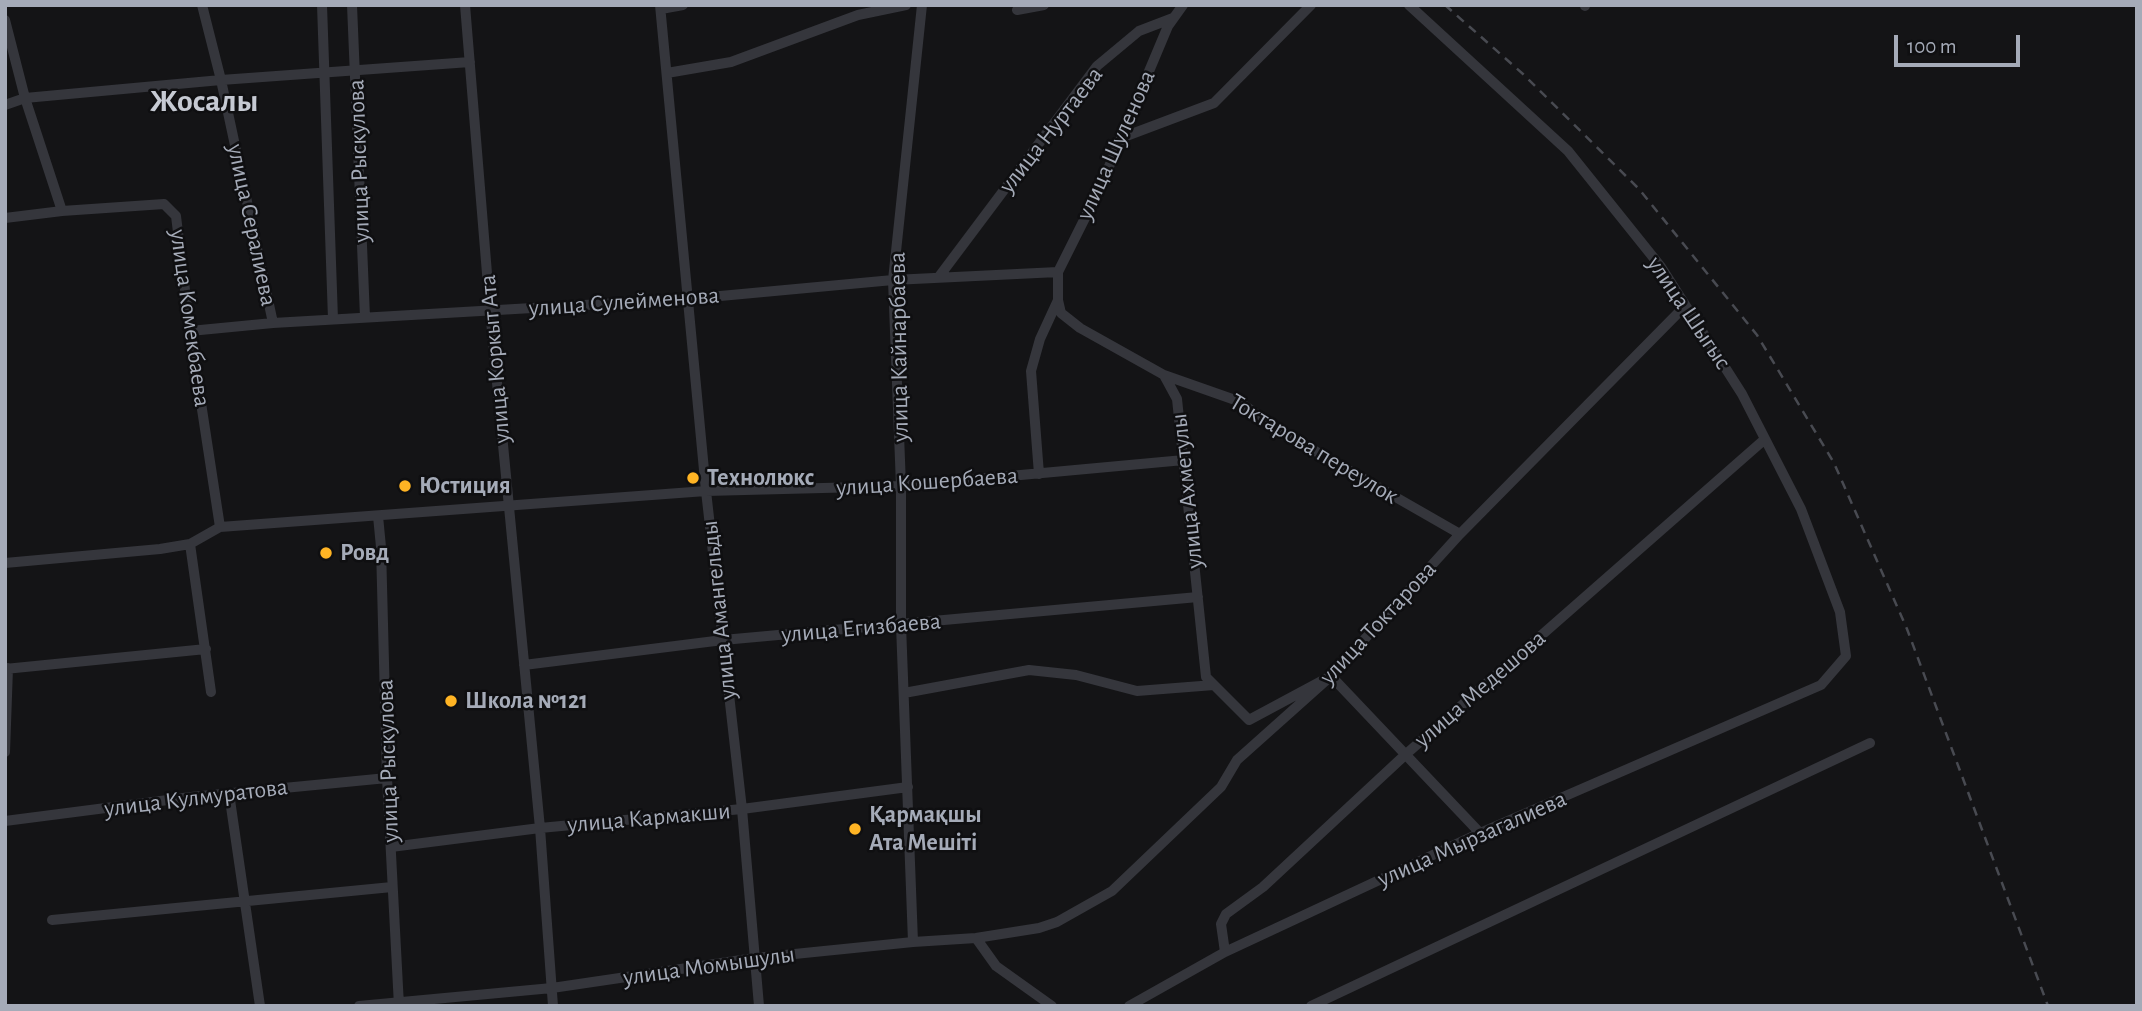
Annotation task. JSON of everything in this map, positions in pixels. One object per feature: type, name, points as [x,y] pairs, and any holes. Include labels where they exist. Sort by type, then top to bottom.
[{"type":"street","name":"улица Сералиева","points":[[202,5],[221,80],[272,323]]},
{"type":"street","points":[[322,5],[333,319]]},
{"type":"street","name":"улица Рыскулова","points":[[352,5],[365,317]]},
{"type":"street","name":"улица Коркыт Ата","points":[[465,5],[490,310],[540,828],[553,1006]]},
{"type":"street","points":[[661,7],[683,5]]},
{"type":"street","points":[[667,74],[731,62],[858,15],[906,5]]},
{"type":"street","name":"улица Кайнарбаева","points":[[913,942],[901,625],[901,486],[894,280],[922,5]]},
{"type":"street","points":[[1017,10],[1044,5]]},
{"type":"street","points":[[1173,19],[1183,5]]},
{"type":"street","points":[[1121,138],[1214,103],[1311,5]]},
{"type":"street","name":"улица Шыгыс","points":[[1409,5],[1568,151],[1661,267],[1742,394],[1801,509],[1840,612],[1846,656],[1821,685]]},
{"type":"street","name":"улица Амангельды","points":[[661,7],[706,491],[742,809],[759,1006]]},
{"type":"street","name":"улица Шуленова","points":[[1058,272],[1100,188],[1173,19]]},
{"type":"street","name":"улица Нуртаева","points":[[939,278],[1097,66],[1139,31],[1173,19]]},
{"type":"street","points":[[5,20],[25,98],[62,211]]},
{"type":"street","points":[[5,105],[25,98],[221,80],[470,62]]},
{"type":"street","name":"улица Комекбаева","points":[[5,218],[164,204],[176,216],[190,331],[220,527]]},
{"type":"street","points":[[1058,272],[1061,313],[1080,328],[1164,374]]},
{"type":"street","name":"улица Сулейменова","points":[[190,331],[333,319],[688,299],[894,280],[1058,272]]},
{"type":"street","points":[[1039,474],[1031,371],[1040,339],[1058,300]]},
{"type":"street","name":"улица Токтарова","points":[[1057,922],[1112,891],[1221,787],[1237,760],[1332,676],[1460,534],[1685,306]]},
{"type":"street","name":"улица Ахметулы","points":[[1164,374],[1177,399],[1206,677],[1249,720],[1332,676]]},
{"type":"street","name":"Токтарова переулок","points":[[1164,374],[1238,401],[1289,436],[1460,534]]},
{"type":"street","name":"улица Медешова","points":[[1225,952],[1222,924],[1226,914],[1263,887],[1405,755],[1765,439]]},
{"type":"street","name":"улица Кошербаева","points":[[5,563],[190,544],[220,527],[706,491],[901,486],[1184,460]]},
{"type":"street","name":"улица Рыскулова","points":[[378,516],[387,778],[399,1004]]},
{"type":"street","points":[[190,544],[211,692]]},
{"type":"street","name":"улица Егизбаева","points":[[524,665],[723,640],[1198,597]]},
{"type":"street","points":[[5,752],[7,668],[206,649]]},
{"type":"street","points":[[904,693],[1029,670],[1076,675],[1137,691],[1214,685]]},
{"type":"street","points":[[1332,676],[1480,833]]},
{"type":"street","name":"улица Мырзагалиева","points":[[1129,1006],[1225,952],[1480,833],[1821,685]]},
{"type":"street","points":[[1311,1006],[1870,743]]},
{"type":"street","name":"улица Кулмуратова","points":[[5,821],[229,793],[387,778]]},
{"type":"street","name":"улица Кармакши","points":[[390,847],[540,828],[742,809],[908,787]]},
{"type":"street","points":[[229,793],[260,1006]]},
{"type":"street","points":[[52,920],[392,887]]},
{"type":"street","name":"улица Момышулы","points":[[359,1006],[552,988],[755,958],[976,938],[1039,928],[1057,922]]},
{"type":"street","points":[[976,938],[996,966],[1052,1006]]},
{"type":"railway","points":[[1445,5],[1523,74],[1639,189],[1757,335],[1834,463],[1907,629],[2048,1006]]},
{"type":"place","name":"Технолюкс","points":[[693,478]]},
{"type":"place","name":"Юстиция","points":[[405,486]]},
{"type":"place","name":"Ровд","points":[[326,553]]},
{"type":"place","name":"Школа №121","points":[[451,701]]},
{"type":"place","name":"Қармақшы Ата Мешіті","points":[[855,829]]},
{"type":"district","name":"Жосалы","points":[[204,101]]}]
